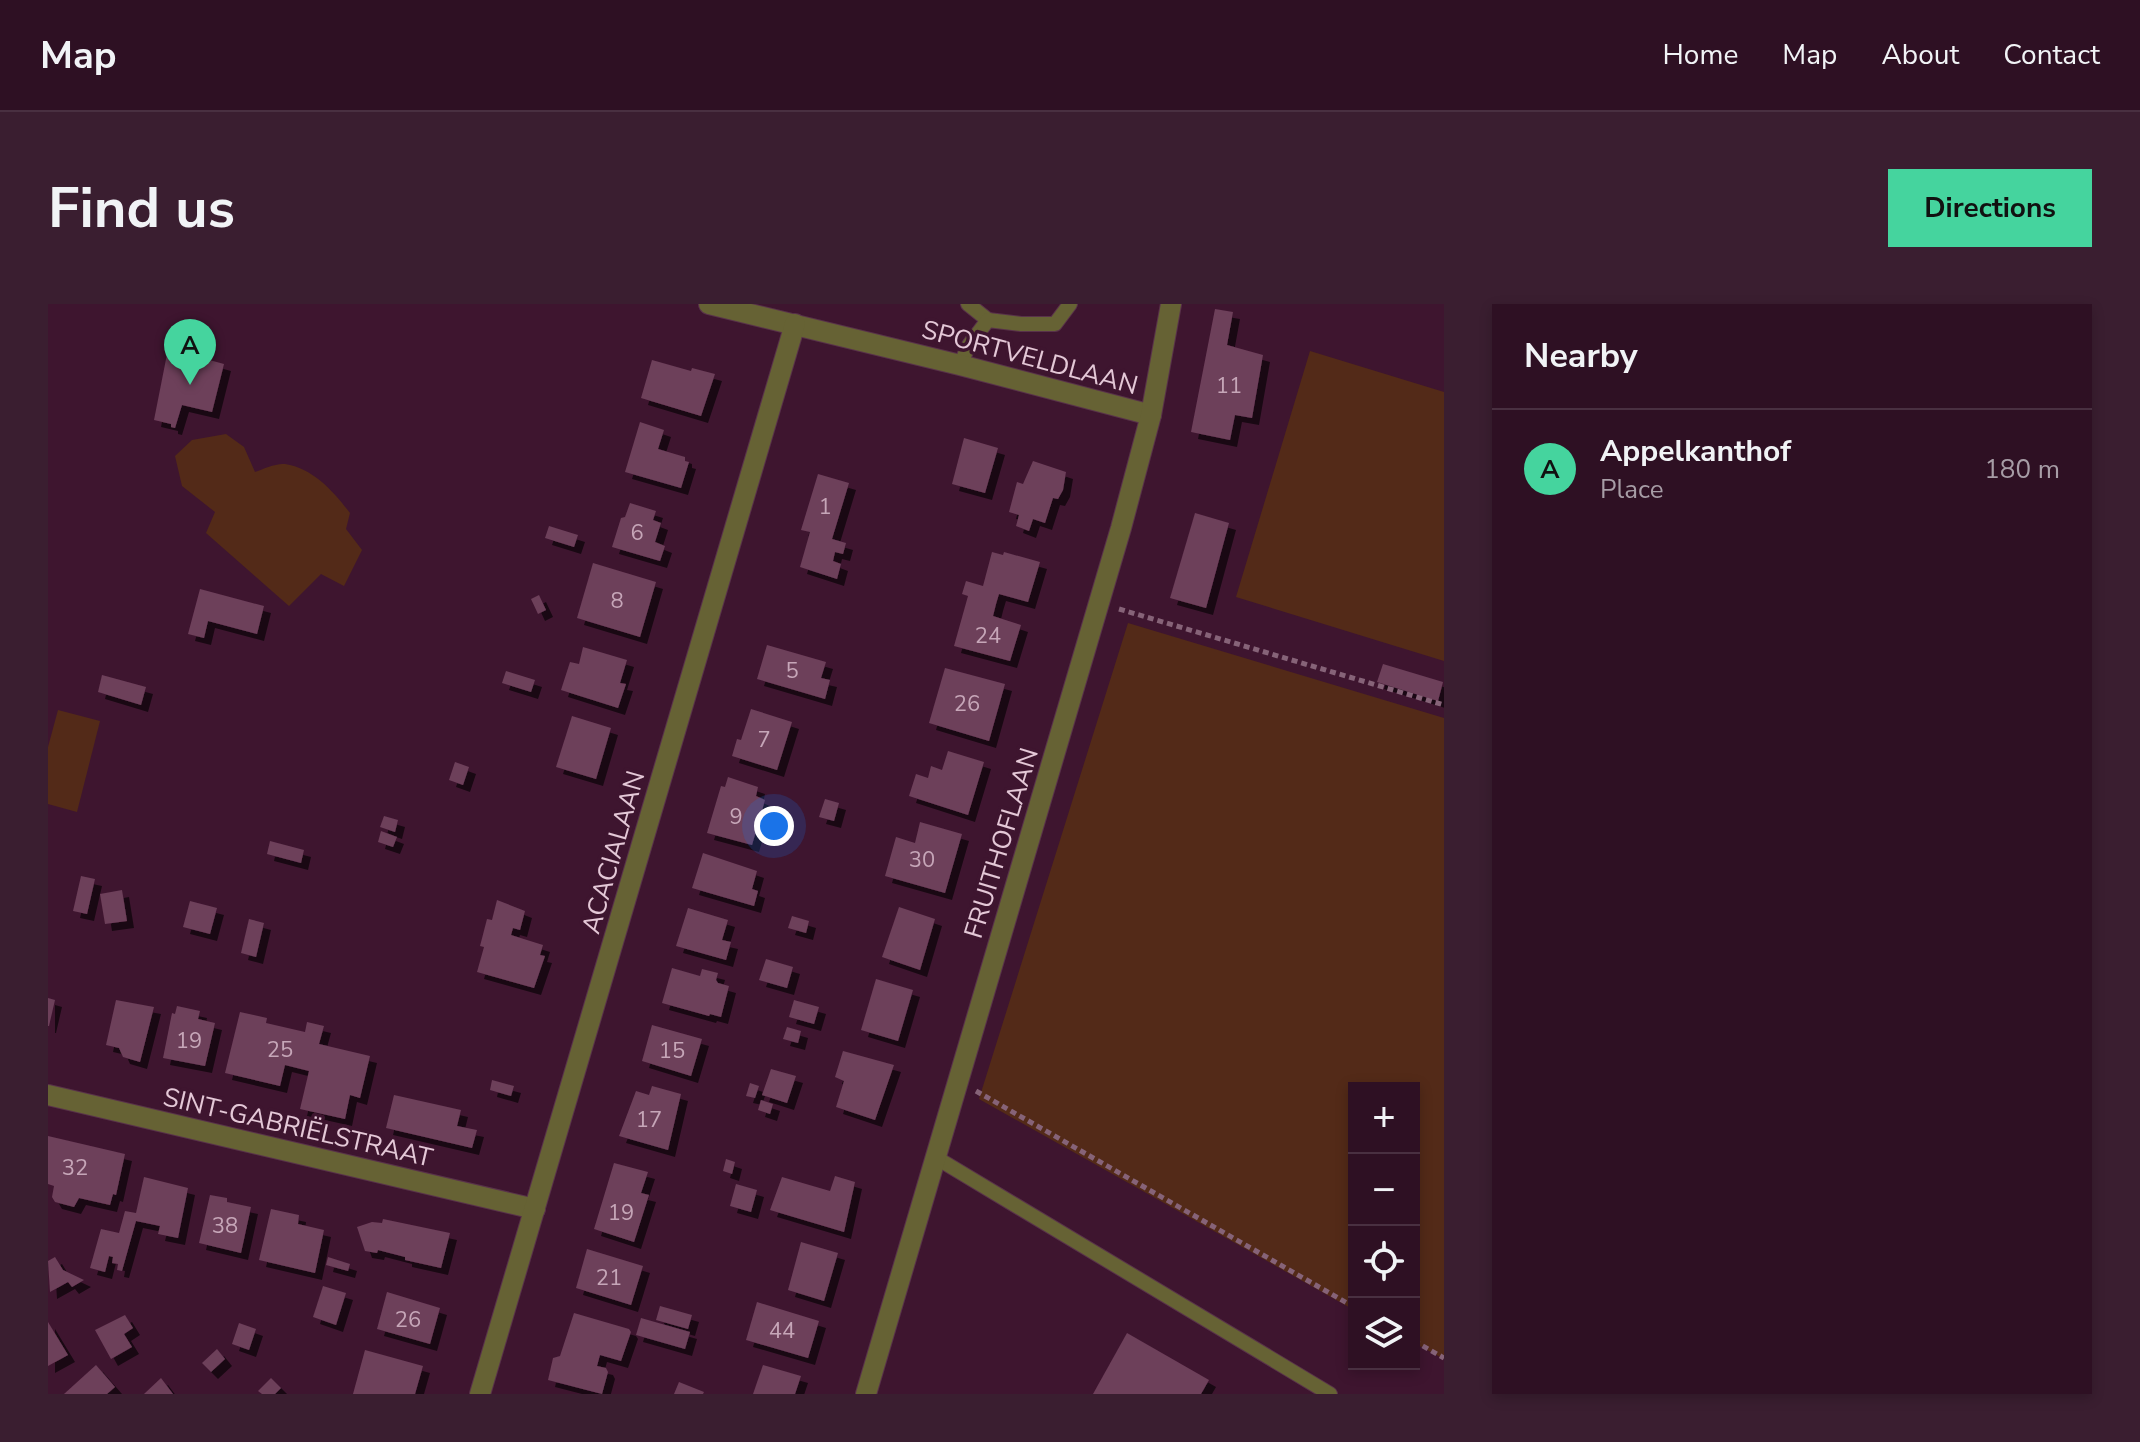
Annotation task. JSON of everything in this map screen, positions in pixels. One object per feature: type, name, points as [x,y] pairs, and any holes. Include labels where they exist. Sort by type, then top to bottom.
[{"type":"street","name":"SPORTVELDLAAN","points":[[709,304],[758,310],[795,324],[1151,415]]},
{"type":"street","name":"FRUITHOFLAAN","points":[[866,1394],[1099,603],[1151,415],[1171,304]]},
{"type":"street","name":"ACACIALAAN","points":[[480,1394],[795,324]]},
{"type":"street","name":"SINT-GABRIËLSTRAAT","points":[[48,1095],[535,1209]]},
{"type":"lane","points":[[968,304],[988,320],[1021,324],[1055,324],[1070,304]]},
{"type":"lane","points":[[960,365],[969,345],[988,320]]},
{"type":"lane","points":[[935,1157],[1330,1394]]},
{"type":"path","points":[[1099,603],[1444,705]]},
{"type":"path","points":[[958,1081],[1348,1304]]},
{"type":"path","points":[[1420,1344],[1444,1358]]},
{"type":"shaded area","points":[[1310,351],[1444,392],[1444,661],[1236,597]]},
{"type":"shaded area","points":[[226,434],[244,447],[255,472],[281,464],[305,470],[330,489],[350,513],[346,529],[362,550],[344,586],[321,574],[289,606],[206,533],[215,512],[182,486],[175,456],[192,440]]},
{"type":"shaded area","points":[[1128,623],[1444,718],[1444,1359],[1420,1346],[1420,1082],[1348,1082],[1348,1307],[979,1099]]},
{"type":"shaded area","points":[[58,710],[100,721],[77,812],[48,804],[48,747]]},
{"type":"building","points":[[1215,309],[1233,312],[1227,345],[1263,355],[1252,418],[1235,415],[1230,440],[1191,432]]},
{"type":"building","points":[[190,338],[206,342],[202,358],[224,364],[212,412],[182,405],[175,428],[154,420],[169,344],[188,349]]},
{"type":"building","points":[[652,360],[715,374],[701,416],[641,398]]},
{"type":"building","points":[[640,422],[664,430],[658,449],[685,457],[685,461],[689,462],[681,488],[625,472]]},
{"type":"building","points":[[964,438],[998,448],[985,493],[952,484]]},
{"type":"building","points":[[1033,461],[1066,472],[1063,490],[1058,499],[1053,498],[1045,523],[1033,519],[1029,531],[1016,526],[1019,515],[1009,512],[1017,482],[1023,484]]},
{"type":"building","points":[[818,474],[849,483],[832,539],[846,543],[843,554],[835,552],[833,561],[841,564],[837,579],[800,567],[810,532],[801,530]]},
{"type":"building","points":[[630,503],[656,511],[653,520],[661,523],[655,542],[665,546],[660,561],[612,547],[621,518],[625,517]]},
{"type":"building","points":[[1195,513],[1229,523],[1206,608],[1170,598]]},
{"type":"building","points":[[549,526],[578,535],[574,547],[545,538]]},
{"type":"building","points":[[992,552],[1003,555],[1004,552],[1040,562],[1028,602],[999,594],[993,616],[1021,625],[1010,661],[954,646],[968,596],[962,594],[966,581],[983,586]]},
{"type":"building","points":[[593,563],[656,582],[640,637],[577,618]]},
{"type":"building","points":[[200,589],[264,606],[257,634],[208,621],[204,638],[188,634]]},
{"type":"building","points":[[539,595],[546,610],[538,614],[531,599]]},
{"type":"building","points":[[767,645],[826,662],[821,678],[830,680],[825,699],[757,679]]},
{"type":"building","points":[[583,647],[627,660],[620,683],[626,684],[618,708],[561,690],[570,662],[579,664]]},
{"type":"building","points":[[1383,664],[1443,682],[1438,701],[1377,682]]},
{"type":"building","points":[[945,668],[1005,684],[989,741],[929,723]]},
{"type":"building","points":[[506,671],[535,680],[531,692],[502,683]]},
{"type":"building","points":[[102,675],[146,687],[141,705],[98,692]]},
{"type":"building","points":[[751,709],[792,722],[777,770],[732,756]]},
{"type":"building","points":[[572,716],[611,728],[596,779],[556,767]]},
{"type":"building","points":[[948,751],[984,762],[968,815],[909,796],[916,774],[928,778],[931,766],[942,770]]},
{"type":"building","points":[[455,762],[469,767],[463,785],[449,780]]},
{"type":"building","points":[[728,777],[758,787],[756,796],[765,800],[752,845],[707,833],[721,786],[725,787]]},
{"type":"building","points":[[825,799],[839,803],[834,821],[819,817]]},
{"type":"building","points":[[384,816],[398,820],[395,832],[380,827]]},
{"type":"building","points":[[920,822],[962,834],[945,893],[885,876],[896,837],[915,843]]},
{"type":"building","points":[[381,831],[397,837],[393,847],[378,842]]},
{"type":"building","points":[[270,841],[304,850],[301,863],[267,854]]},
{"type":"building","points":[[703,853],[757,871],[752,889],[758,891],[754,906],[692,888]]},
{"type":"building","points":[[81,876],[95,879],[87,914],[73,911]]},
{"type":"building","points":[[122,890],[127,921],[105,924],[100,894]]},
{"type":"building","points":[[497,900],[525,911],[520,930],[513,928],[511,935],[543,945],[540,955],[545,956],[534,988],[477,972],[487,919],[492,920]]},
{"type":"building","points":[[190,901],[217,908],[210,934],[183,927]]},
{"type":"building","points":[[899,907],[935,919],[920,970],[882,957]]},
{"type":"building","points":[[688,908],[728,920],[722,940],[731,942],[726,960],[676,946]]},
{"type":"building","points":[[792,916],[809,921],[806,933],[788,928]]},
{"type":"building","points":[[249,919],[264,923],[256,957],[241,953]]},
{"type":"building","points":[[766,959],[793,967],[787,988],[759,980]]},
{"type":"building","points":[[672,968],[700,976],[702,969],[718,973],[718,983],[729,986],[721,1017],[662,1003]]},
{"type":"building","points":[[876,979],[913,990],[898,1041],[861,1030]]},
{"type":"building","points":[[48,998],[55,1000],[49,1026],[48,1026]]},
{"type":"building","points":[[116,1000],[154,1007],[140,1062],[123,1057],[119,1048],[106,1045]]},
{"type":"building","points":[[794,1000],[819,1007],[814,1024],[789,1017]]},
{"type":"building","points":[[177,1006],[200,1011],[198,1019],[215,1023],[205,1066],[163,1058],[172,1013],[175,1014]]},
{"type":"building","points":[[240,1012],[267,1018],[266,1023],[305,1032],[307,1022],[324,1026],[319,1044],[370,1056],[360,1098],[350,1095],[345,1119],[300,1109],[309,1071],[285,1065],[280,1086],[225,1073]]},
{"type":"building","points":[[652,1025],[702,1039],[691,1076],[642,1061]]},
{"type":"building","points":[[787,1027],[801,1031],[798,1043],[783,1039]]},
{"type":"building","points":[[843,1051],[894,1065],[875,1120],[836,1107],[844,1081],[835,1077]]},
{"type":"building","points":[[771,1069],[796,1076],[787,1103],[762,1095]]},
{"type":"building","points":[[492,1080],[514,1086],[511,1096],[490,1090]]},
{"type":"building","points":[[750,1083],[759,1086],[755,1098],[746,1096]]},
{"type":"building","points":[[652,1086],[681,1094],[668,1150],[619,1136],[636,1091],[649,1095]]},
{"type":"building","points":[[394,1095],[461,1110],[457,1126],[477,1130],[472,1148],[386,1128]]},
{"type":"building","points":[[761,1100],[773,1104],[770,1114],[758,1110]]},
{"type":"building","points":[[48,1136],[125,1154],[116,1195],[113,1194],[110,1205],[79,1198],[74,1207],[55,1202],[52,1197],[54,1186],[48,1184]]},
{"type":"building","points":[[726,1159],[735,1162],[732,1174],[723,1171]]},
{"type":"building","points":[[614,1163],[648,1172],[641,1193],[649,1195],[634,1242],[594,1229]]},
{"type":"building","points":[[835,1176],[855,1182],[844,1232],[770,1210],[782,1177],[830,1191]]},
{"type":"building","points":[[144,1177],[188,1188],[178,1238],[158,1234],[160,1226],[136,1221],[122,1271],[117,1270],[118,1264],[112,1263],[113,1257],[109,1256],[105,1272],[90,1268],[101,1229],[119,1233],[125,1211],[136,1213]]},
{"type":"building","points":[[736,1184],[757,1190],[751,1212],[730,1206]]},
{"type":"building","points":[[210,1195],[251,1207],[241,1253],[199,1243]]},
{"type":"building","points":[[271,1209],[299,1215],[298,1224],[324,1230],[315,1273],[259,1260]]},
{"type":"building","points":[[383,1219],[450,1233],[441,1268],[378,1250],[377,1253],[365,1251],[357,1227],[372,1222],[382,1223]]},
{"type":"building","points":[[801,1242],[838,1253],[824,1301],[788,1290]]},
{"type":"building","points":[[587,1249],[643,1266],[631,1305],[576,1288]]},
{"type":"building","points":[[55,1257],[63,1270],[84,1280],[72,1287],[68,1282],[50,1292],[48,1261]]},
{"type":"building","points":[[328,1257],[350,1264],[348,1271],[326,1265]]},
{"type":"building","points":[[323,1286],[346,1293],[336,1325],[313,1317]]},
{"type":"building","points":[[387,1292],[440,1308],[430,1344],[377,1329]]},
{"type":"building","points":[[757,1302],[819,1321],[808,1358],[746,1340]]},
{"type":"building","points":[[660,1306],[692,1315],[688,1329],[656,1320]]},
{"type":"building","points":[[574,1313],[631,1332],[621,1361],[600,1355],[597,1366],[606,1368],[608,1372],[602,1394],[548,1380],[553,1358],[560,1356]]},
{"type":"building","points":[[125,1315],[133,1328],[124,1334],[132,1347],[111,1359],[95,1330]]},
{"type":"building","points":[[641,1318],[690,1332],[685,1349],[636,1335]]},
{"type":"building","points":[[48,1322],[68,1355],[48,1366]]},
{"type":"building","points":[[239,1323],[256,1329],[249,1350],[232,1344]]},
{"type":"building","points":[[1127,1333],[1209,1380],[1201,1394],[1093,1394]]},
{"type":"building","points":[[217,1349],[225,1359],[211,1372],[202,1363]]},
{"type":"building","points":[[365,1350],[423,1366],[415,1394],[353,1394]]},
{"type":"building","points":[[96,1365],[115,1387],[107,1394],[64,1394]]},
{"type":"building","points":[[763,1365],[801,1376],[795,1394],[753,1394]]},
{"type":"building","points":[[161,1378],[173,1394],[144,1394]]},
{"type":"building","points":[[271,1378],[281,1388],[275,1394],[258,1391]]},
{"type":"building","points":[[679,1382],[704,1392],[674,1394]]},
{"type":"place","name":"Appelkanthof","points":[[190,385]]}]
